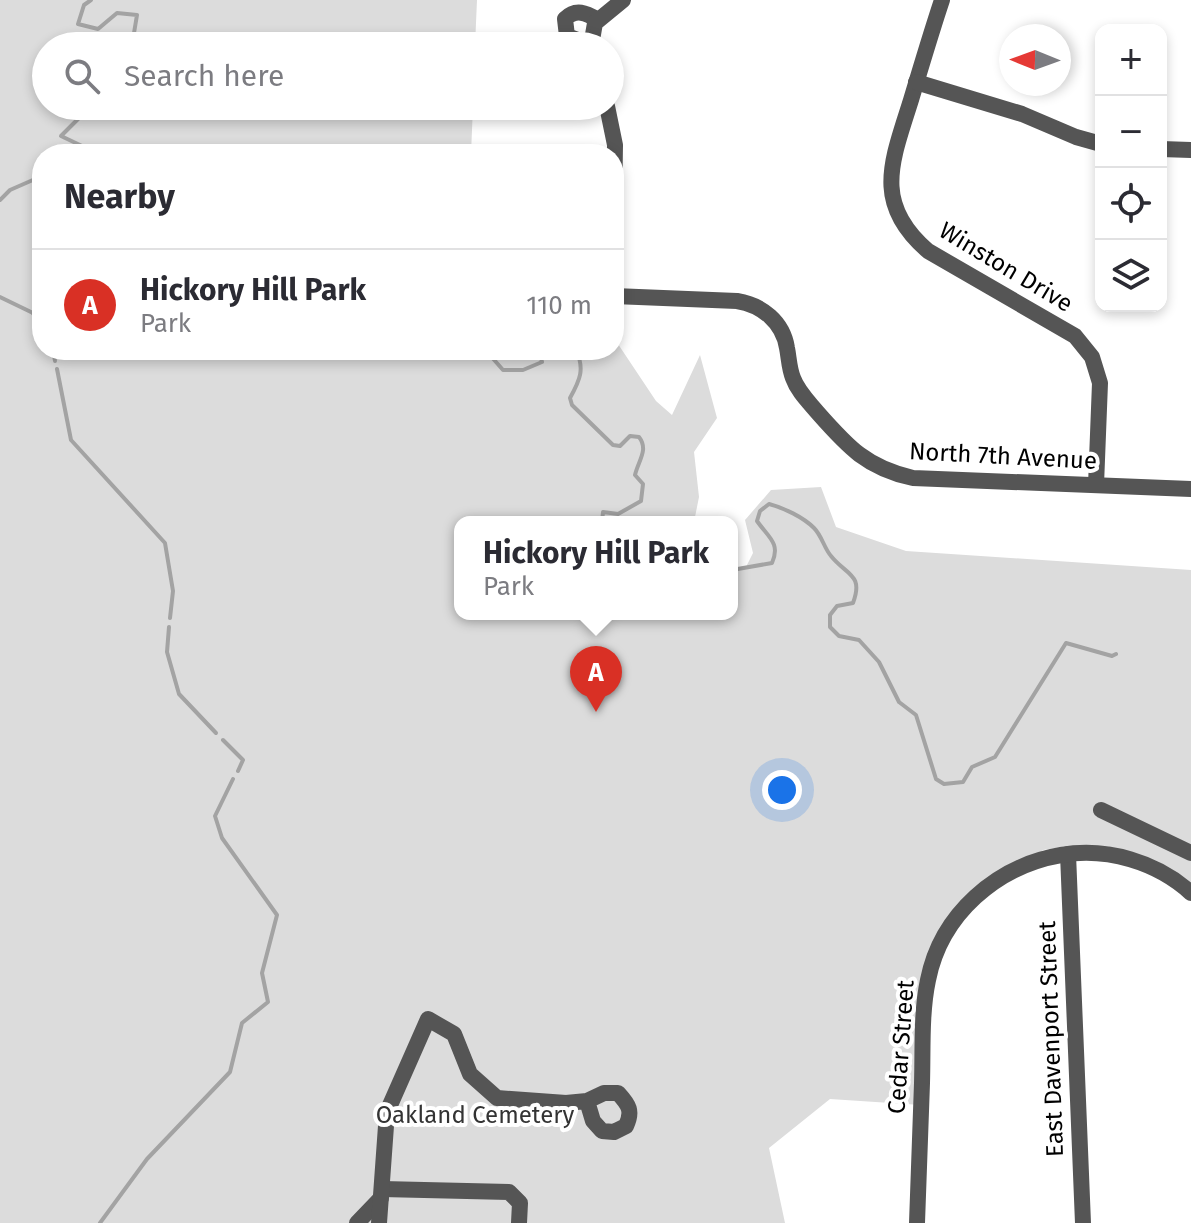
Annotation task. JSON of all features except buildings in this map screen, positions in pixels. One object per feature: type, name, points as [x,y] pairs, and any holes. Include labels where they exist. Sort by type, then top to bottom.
[{"type":"street","points":[[595,32],[598,20],[623,0]]},
{"type":"street","name":"Winston Drive","points":[[942,0],[891,164],[891,194],[896,211],[915,239],[928,251],[1063,329],[1085,346],[1100,383],[1096,485]]},
{"type":"street","points":[[567,32],[565,19],[570,14],[577,12],[598,20]]},
{"type":"street","points":[[916,82],[1022,114],[1095,142]]},
{"type":"street","points":[[610,120],[615,144]]},
{"type":"street","points":[[1167,149],[1191,150]]},
{"type":"street","name":"North 7th Avenue","points":[[624,296],[737,301],[756,306],[767,313],[783,335],[789,365],[800,392],[853,451],[877,468],[913,478],[1191,489]]},
{"type":"street","points":[[1101,810],[1191,853]]},
{"type":"street","name":"Cedar Street","points":[[917,1223],[925,997],[935,955],[957,917],[987,885],[1025,864],[1068,854],[1107,854],[1129,859],[1169,877],[1191,893]]},
{"type":"street","name":"East Davenport Street","points":[[1068,854],[1083,1223]]},
{"type":"street","points":[[379,1223],[387,1112],[428,1019],[454,1034],[470,1074],[497,1098],[566,1103],[587,1101]]},
{"type":"street","points":[[357,1223],[381,1194],[509,1192],[520,1203],[519,1223]]},
{"type":"green space","name":"Oakland Cemetery","points":[[0,0],[477,0],[476,32],[32,32],[32,120],[472,120],[471,144],[32,144],[32,360],[624,360],[624,353],[656,401],[672,415],[700,355],[717,418],[694,452],[699,497],[695,516],[454,516],[454,620],[738,620],[738,569],[745,569],[753,553],[745,520],[771,490],[821,487],[836,527],[906,551],[1191,570],[1191,894],[1150,866],[1108,846],[1067,846],[1043,850],[987,885],[935,955],[921,1105],[830,1099],[769,1148],[785,1223],[0,1223]]},
{"type":"waterway","points":[[91,0],[84,5],[78,24],[98,29],[117,13],[137,15],[134,32]]},
{"type":"waterway","points":[[77,120],[61,136],[78,144]]},
{"type":"waterway","points":[[0,200],[10,190],[32,180]]},
{"type":"waterway","points":[[0,297],[32,313]]},
{"type":"waterway","points":[[494,360],[503,370],[523,370],[542,360]]},
{"type":"waterway","points":[[580,360],[579,380],[570,398],[572,405],[613,445],[620,446],[630,436],[639,437],[643,446],[635,475],[643,484],[641,501],[618,514],[603,512],[603,516]]},
{"type":"waterway","points":[[57,369],[71,440],[165,543],[173,591],[170,618]]},
{"type":"waterway","points":[[738,569],[772,563],[774,545],[757,521],[760,511],[769,504],[793,513],[814,528],[829,553],[855,580],[856,586],[853,603],[837,606],[830,615],[830,627],[839,636],[859,640],[879,662],[899,702],[916,715],[936,779],[944,784],[963,782],[972,767],[995,757],[1066,643],[1112,656],[1116,654]]},
{"type":"waterway","points":[[169,627],[167,652],[179,694],[216,733]]},
{"type":"waterway","points":[[223,740],[243,760],[238,771]]},
{"type":"waterway","points":[[100,1223],[147,1159],[230,1072],[242,1023],[268,1002],[262,973],[277,915],[222,838],[215,816],[233,779]]},
{"type":"place","name":"Hickory Hill Park","points":[[596,712]]}]
